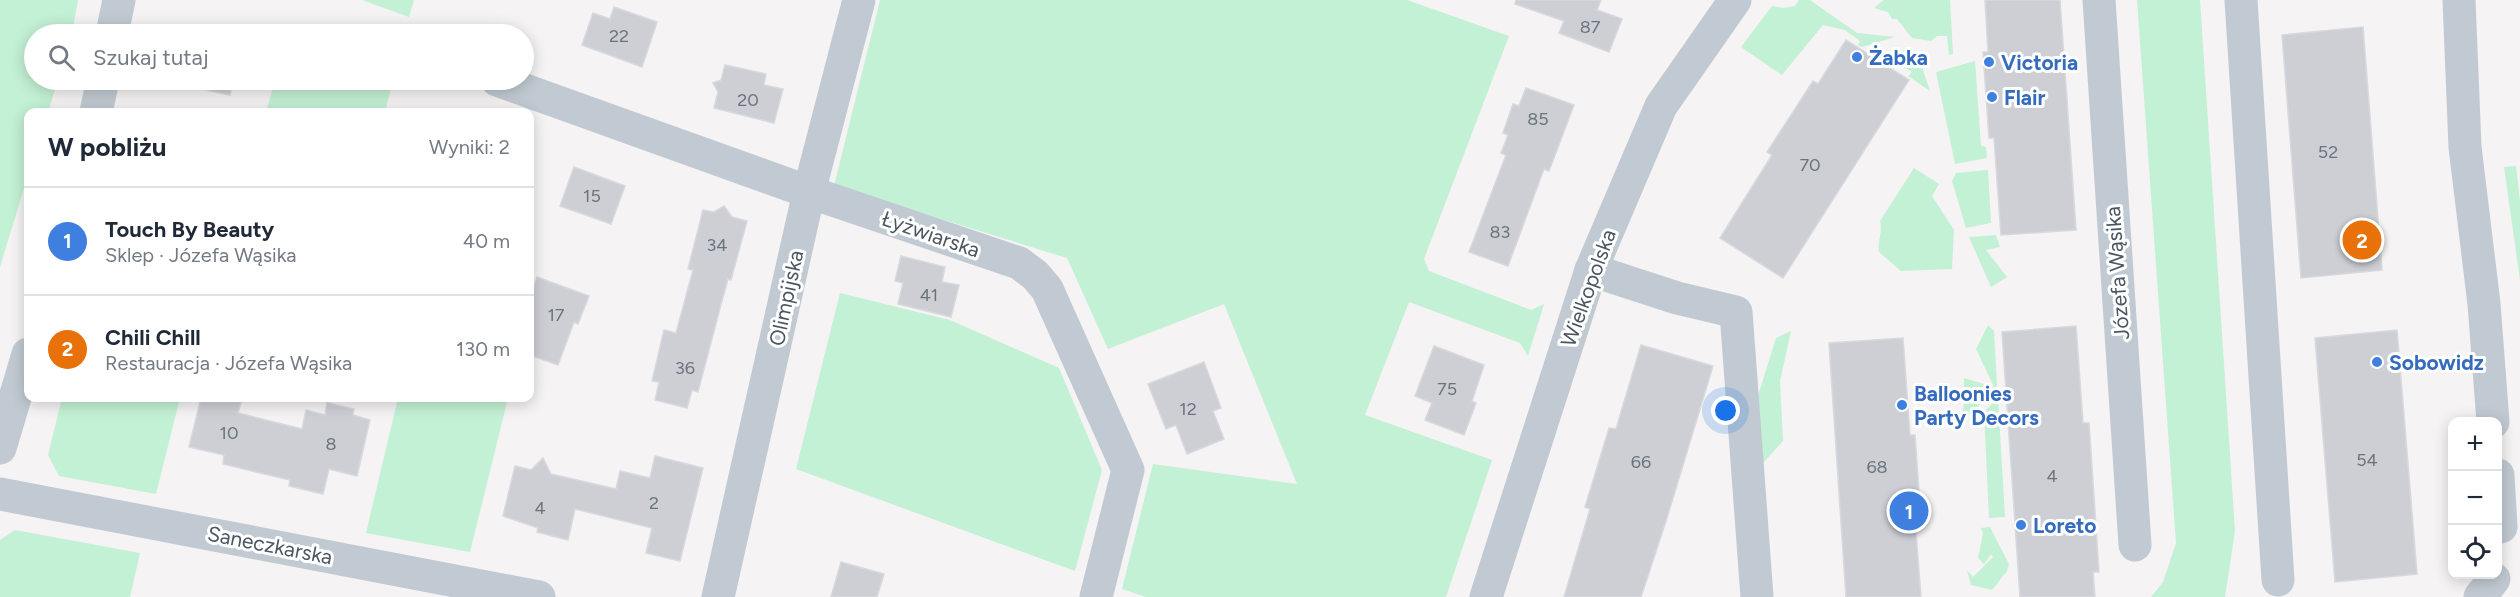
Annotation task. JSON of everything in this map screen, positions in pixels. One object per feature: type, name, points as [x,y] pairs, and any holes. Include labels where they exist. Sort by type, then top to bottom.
[{"type":"street","points":[[114,24],[119,0]]},
{"type":"street","name":"Olimpijska","points":[[718,597],[809,192],[859,0]]},
{"type":"street","name":"Wielkopolska","points":[[1486,597],[1591,270],[1661,106],[1735,0]]},
{"type":"street","name":"Józefa Wąsika","points":[[2099,0],[2135,545]]},
{"type":"street","points":[[2241,0],[2278,580]]},
{"type":"street","points":[[2459,0],[2465,147],[2484,304],[2493,417]]},
{"type":"street","points":[[97,108],[102,90]]},
{"type":"street","name":"Łyżwiarska","points":[[525,90],[809,192],[1018,263],[1035,275],[1047,289],[1128,470],[1096,597]]},
{"type":"street","points":[[1591,270],[1677,298],[1736,312],[1757,597]]},
{"type":"street","points":[[0,448],[24,367]]},
{"type":"street","name":"Saneczkarska","points":[[0,494],[539,597]]},
{"type":"green space","points":[[0,0],[78,0],[74,24],[24,24],[24,90],[55,90],[49,108],[24,108],[24,188],[0,267]]},
{"type":"green space","points":[[362,0],[414,0],[409,17]]},
{"type":"green space","points":[[880,0],[1407,0],[1509,36],[1424,259],[1429,271],[1531,310],[1544,304],[1528,356],[1520,343],[1409,302],[1365,415],[1492,460],[1446,597],[1146,597],[1122,589],[1153,464],[1297,484],[1224,304],[1108,349],[1067,258],[834,186]]},
{"type":"green space","points":[[1799,0],[1810,0],[1857,33],[1895,37],[1862,47],[1858,45],[1860,41],[1845,30],[1823,25],[1782,75],[1741,47],[1772,6],[1783,8],[1795,6]]},
{"type":"green space","points":[[1884,0],[1950,0],[1953,54],[1949,55],[1947,36],[1937,36],[1931,41],[1912,38],[1897,19],[1892,19],[1888,12],[1874,8]]},
{"type":"green space","points":[[2137,0],[2200,0],[2235,531],[2225,597],[2151,597],[2163,582],[2176,543]]},
{"type":"green space","points":[[1908,50],[1920,61],[1930,91],[1908,76],[1912,72],[1880,54]]},
{"type":"green space","points":[[1975,61],[1981,146],[1986,147],[1987,158],[1955,164],[1936,72]]},
{"type":"green space","points":[[272,90],[390,90],[386,108],[267,108]]},
{"type":"green space","points":[[2516,166],[2520,201],[2520,280],[2504,167]]},
{"type":"green space","points":[[1914,168],[1939,184],[1932,196],[1954,230],[1952,269],[1901,271],[1879,252],[1880,221]]},
{"type":"green space","points":[[1988,170],[1991,223],[1966,228],[1952,181],[1956,173]]},
{"type":"green space","points":[[1996,235],[2000,247],[1986,250],[2007,277],[1991,287],[1969,237]]},
{"type":"green space","points":[[840,293],[950,320],[1059,368],[1102,470],[1075,571],[796,469]]},
{"type":"green space","points":[[1988,325],[1994,331],[1997,386],[1963,422],[1964,378],[1994,387],[1976,349]]},
{"type":"green space","points":[[1791,331],[1780,381],[1783,441],[1763,463],[1757,399],[1776,338]]},
{"type":"green space","points":[[1998,398],[2005,517],[1989,518],[1984,412]]},
{"type":"green space","points":[[61,402],[179,402],[156,494],[59,476],[48,455]]},
{"type":"green space","points":[[397,402],[507,402],[470,552],[366,533]]},
{"type":"green space","points":[[1990,527],[2009,564],[2007,571],[1992,590],[1971,585],[1967,570],[1973,577],[1993,557],[1991,554],[1984,564],[1978,558],[1983,534],[1981,528]]},
{"type":"green space","points":[[15,530],[140,553],[130,597],[0,597],[0,540]]},
{"type":"building","points":[[1516,0],[1601,0],[1597,10],[1622,19],[1609,52],[1559,33],[1564,21],[1515,4]]},
{"type":"building","points":[[1985,0],[2060,0],[2076,230],[2001,235],[1994,138],[1989,138],[1983,52],[1988,52]]},
{"type":"building","points":[[614,7],[657,22],[642,67],[582,45],[593,13],[610,19]]},
{"type":"building","points":[[2363,27],[2382,270],[2301,278],[2282,35]]},
{"type":"building","points":[[1846,40],[1909,80],[1783,278],[1720,238],[1772,155],[1767,152],[1813,81],[1818,84]]},
{"type":"building","points":[[725,65],[766,74],[764,85],[783,89],[774,123],[714,108],[718,92],[713,83],[721,80]]},
{"type":"building","points":[[1526,88],[1574,105],[1549,171],[1544,169],[1508,266],[1469,252],[1506,155],[1501,153],[1508,135],[1503,133],[1513,104],[1519,106]]},
{"type":"building","points":[[207,90],[231,90],[230,95]]},
{"type":"building","points":[[574,167],[625,186],[611,224],[560,206]]},
{"type":"building","points":[[724,206],[732,217],[747,221],[731,280],[728,279],[698,392],[692,390],[687,408],[655,400],[659,382],[652,381],[664,330],[676,333],[693,270],[688,269],[703,210],[714,212]]},
{"type":"building","points":[[901,256],[945,267],[942,282],[959,285],[951,317],[898,304],[903,283],[895,281]]},
{"type":"building","points":[[537,277],[589,296],[578,324],[574,322],[558,365],[534,356],[534,286]]},
{"type":"building","points":[[2076,326],[2083,423],[2089,423],[2099,572],[2093,572],[2095,597],[2020,597],[2002,332]]},
{"type":"building","points":[[2397,330],[2417,574],[2335,582],[2315,338]]},
{"type":"building","points":[[1903,338],[1910,435],[1915,435],[1921,520],[1915,520],[1921,597],[1846,597],[1829,343]]},
{"type":"building","points":[[1641,345],[1713,366],[1667,518],[1641,597],[1564,597],[1590,509],[1585,507],[1609,428],[1616,429]]},
{"type":"building","points":[[1434,346],[1484,365],[1472,401],[1476,403],[1464,435],[1425,420],[1432,403],[1415,396]]},
{"type":"building","points":[[1204,362],[1221,408],[1213,411],[1224,439],[1187,454],[1176,425],[1166,429],[1148,384]]},
{"type":"building","points":[[200,402],[241,402],[238,413],[302,429],[306,410],[325,415],[327,403],[354,409],[353,415],[370,420],[357,476],[329,469],[323,494],[289,486],[290,480],[223,464],[224,455],[189,447]]},
{"type":"building","points":[[655,456],[703,468],[680,561],[646,553],[652,528],[575,509],[568,540],[537,532],[538,528],[503,516],[515,466],[531,470],[543,458],[551,474],[616,489],[620,471],[650,478]]},
{"type":"building","points":[[841,562],[884,574],[877,597],[831,597]]},
{"type":"place","name":"Żabka","points":[[1857,57]]},
{"type":"place","name":"Victoria","points":[[1989,62]]},
{"type":"place","name":"Flair","points":[[1992,97]]},
{"type":"place","name":"Chili Chill","points":[[2362,240]]},
{"type":"place","name":"Sobowidz","points":[[2377,362]]},
{"type":"place","name":"Balloonies Party Decors","points":[[1902,405]]},
{"type":"place","name":"Touch By Beauty","points":[[1909,511]]},
{"type":"place","name":"Loreto","points":[[2021,525]]}]
